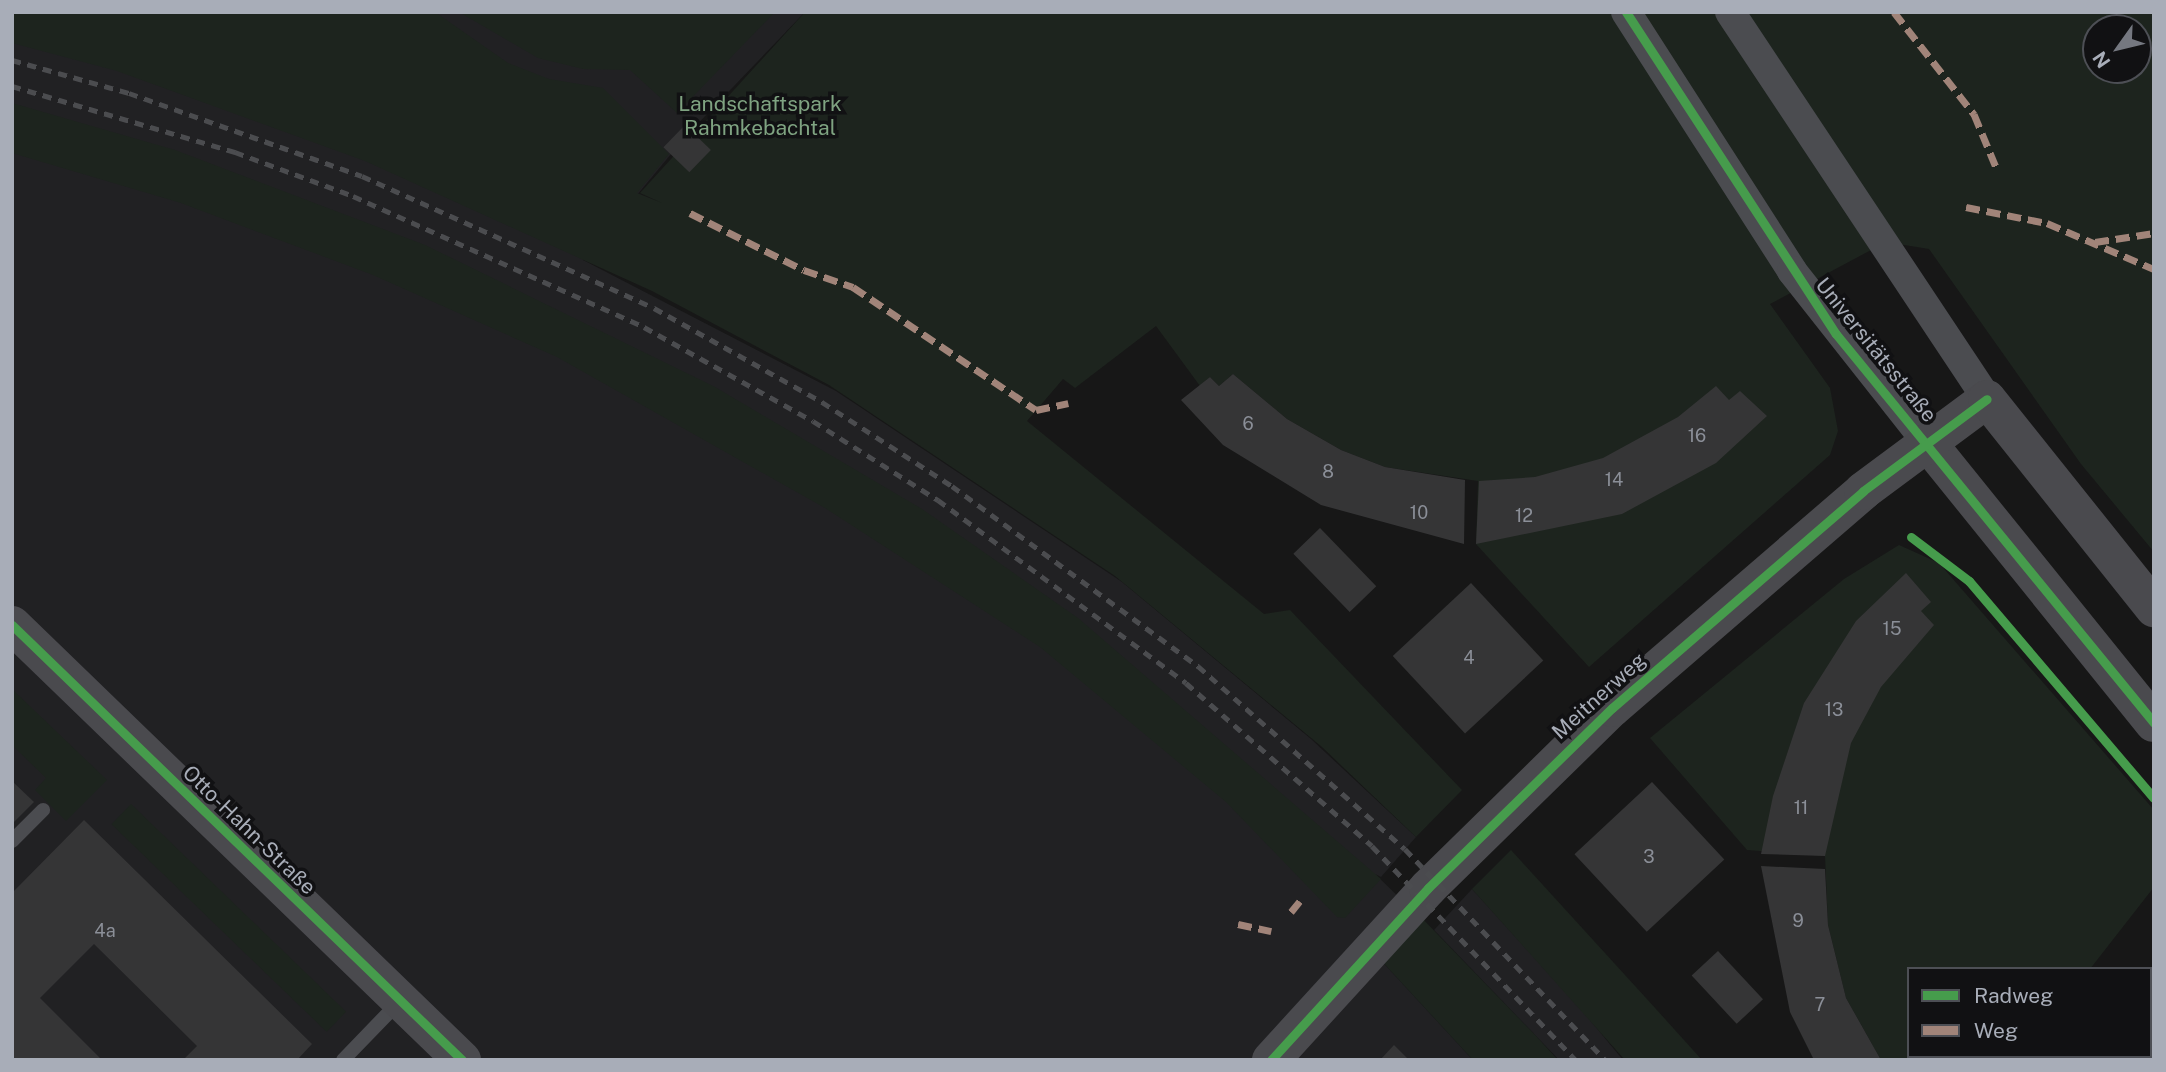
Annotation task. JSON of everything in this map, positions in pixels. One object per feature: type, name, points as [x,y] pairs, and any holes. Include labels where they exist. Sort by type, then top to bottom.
[{"type":"street","name":"Universitätsstraße","points":[[1626,12],[1792,271],[2154,723]]},
{"type":"street","points":[[1730,12],[1987,399],[2154,608]]},
{"type":"street","name":"Meitnerweg","points":[[1271,1060],[1480,835],[1665,660],[1927,442],[1987,399]]},
{"type":"street","name":"Otto-Hahn-Straße","points":[[12,625],[462,1060]]},
{"type":"lane","points":[[12,841],[43,810]]},
{"type":"lane","points":[[343,1060],[400,1000]]},
{"type":"shaded area","points":[[12,12],[805,12],[686,136],[583,260],[836,391],[1122,582],[1311,739],[1416,837],[1381,877],[1375,874],[1405,903],[1259,1060],[12,1060]]},
{"type":"shaded area","points":[[1472,889],[1580,1008],[1623,1060],[1559,1060],[1434,930]]},
{"type":"shaded area","points":[[1377,956],[1473,1060],[1279,1060]]},
{"type":"green space","name":"Landschaftspark Rahmkebachtal","points":[[12,12],[435,12],[508,63],[549,79],[603,88],[669,154],[637,193],[662,203],[640,193],[805,12],[2154,12],[2154,552],[2081,464],[1929,249],[1886,242],[1770,304],[1830,388],[1838,431],[1830,455],[1589,667],[1476,544],[1478,481],[1385,467],[1341,450],[1287,419],[1233,374],[1219,386],[1210,377],[1200,386],[1156,326],[1075,388],[1063,379],[1027,421],[1264,614],[1290,610],[1462,790],[1416,837],[1322,747],[1115,576],[829,385],[652,291],[365,161],[117,71],[12,43]]},
{"type":"green space","points":[[459,12],[775,12],[677,113],[630,70],[583,69],[538,58]]},
{"type":"green space","points":[[12,103],[175,150],[425,245],[715,387],[922,509],[1078,618],[1381,879],[1345,918],[1337,917],[1226,802],[1040,647],[825,508],[557,357],[373,275],[181,203],[12,153]]},
{"type":"green space","points":[[1899,545],[1939,563],[2154,810],[2154,887],[2092,967],[1907,967],[1907,1058],[2020,1060],[1881,1060],[1846,998],[1828,925],[1825,856],[1747,850],[1650,738],[1844,579]]},
{"type":"green space","points":[[12,689],[107,780],[66,821],[35,790],[46,778],[12,745]]},
{"type":"green space","points":[[131,804],[346,1012],[327,1032],[112,824]]},
{"type":"green space","points":[[1511,850],[1702,1060],[1625,1060],[1472,889]]},
{"type":"green space","points":[[1417,913],[1558,1060],[1473,1060],[1377,956]]},
{"type":"building","points":[[685,125],[711,150],[689,172],[663,147]]},
{"type":"building","points":[[1233,374],[1287,419],[1341,450],[1385,467],[1465,480],[1464,544],[1321,505],[1223,445],[1181,400],[1210,377],[1219,386]]},
{"type":"building","points":[[1716,386],[1729,400],[1740,391],[1767,416],[1716,463],[1622,514],[1476,544],[1479,481],[1535,477],[1603,458],[1678,417]]},
{"type":"building","points":[[1320,528],[1376,586],[1350,612],[1293,554]]},
{"type":"building","points":[[1906,573],[1931,602],[1921,611],[1934,625],[1881,687],[1851,743],[1825,856],[1761,854],[1773,796],[1804,703],[1856,621]]},
{"type":"building","points":[[1471,583],[1543,661],[1465,733],[1393,656]]},
{"type":"building","points":[[12,781],[34,802],[12,824]]},
{"type":"building","points":[[1652,782],[1724,860],[1647,932],[1574,854]]},
{"type":"building","points":[[84,820],[312,1044],[297,1060],[183,1060],[197,1046],[94,944],[40,998],[102,1060],[12,1060],[12,893]]},
{"type":"building","points":[[1761,866],[1825,869],[1828,925],[1846,998],[1881,1060],[1814,1060],[1790,1012]]},
{"type":"building","points":[[1718,951],[1763,999],[1737,1024],[1692,976]]},
{"type":"building","points":[[1394,1045],[1409,1060],[1380,1060]]},
{"type":"railway","points":[[12,60],[129,93],[362,176],[654,308],[822,402],[952,486],[1198,666],[1405,849],[1605,1060]]},
{"type":"railway","points":[[12,86],[235,152],[353,196],[644,327],[813,421],[938,500],[1186,683],[1372,846],[1576,1060]]},
{"type":"marked path","points":[[1894,12],[1974,114],[1996,167]]},
{"type":"marked path","points":[[1966,207],[2047,223],[2154,269]]},
{"type":"marked path","points":[[690,213],[804,270],[853,287],[1036,410],[1068,403]]},
{"type":"marked path","points":[[2095,242],[2154,233]]},
{"type":"marked path","points":[[1291,912],[1300,901]]},
{"type":"marked path","points":[[1238,924],[1271,931]]},
{"type":"cycle path","points":[[1626,12],[1836,334],[2154,723]]},
{"type":"cycle path","points":[[1271,1060],[1428,888],[1612,708],[1863,491],[1987,399]]},
{"type":"cycle path","points":[[1911,537],[1969,581],[2154,798]]},
{"type":"cycle path","points":[[12,625],[462,1060]]}]
